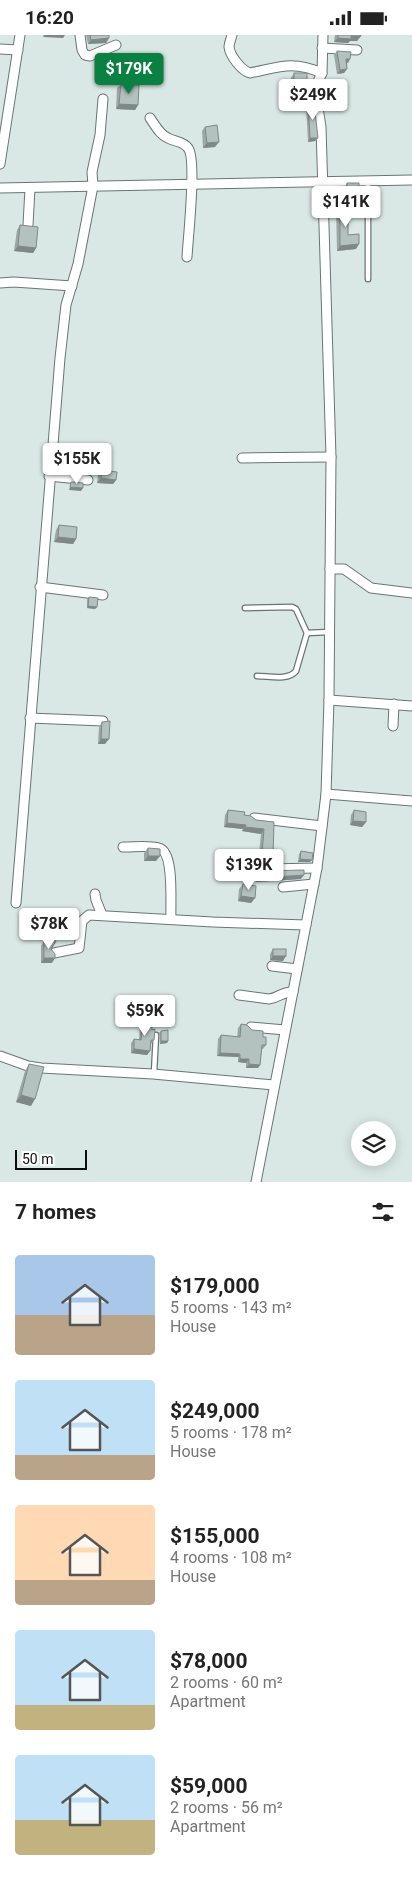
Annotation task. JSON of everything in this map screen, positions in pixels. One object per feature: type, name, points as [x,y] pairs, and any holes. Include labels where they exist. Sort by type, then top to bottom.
[{"type":"street","points":[[0,164],[20,35]]},
{"type":"street","points":[[80,35],[85,55],[90,56],[116,45]]},
{"type":"street","points":[[232,35],[229,47],[232,57],[245,72],[250,73],[290,65],[307,66],[322,73]]},
{"type":"street","points":[[256,1182],[317,868],[326,794],[329,701],[331,457],[321,127],[315,88],[322,73],[323,35]]},
{"type":"street","points":[[322,48],[356,50]]},
{"type":"street","points":[[0,49],[18,49]]},
{"type":"street","points":[[16,903],[49,476],[66,305],[78,264],[93,186],[92,172],[100,135],[103,99]]},
{"type":"street","points":[[150,118],[162,135],[182,143],[191,152],[192,183],[187,257]]},
{"type":"street","points":[[0,189],[192,183],[412,180]]},
{"type":"street","points":[[28,225],[30,188]]},
{"type":"street","points":[[0,283],[14,281],[72,286]]},
{"type":"street","points":[[242,458],[331,457]]},
{"type":"street","points":[[49,476],[88,480]]},
{"type":"street","points":[[330,569],[344,569],[371,588],[412,593]]},
{"type":"street","points":[[40,587],[103,595]]},
{"type":"street","points":[[329,701],[412,706]]},
{"type":"street","points":[[393,726],[394,704]]},
{"type":"street","points":[[30,718],[103,721]]},
{"type":"street","points":[[326,794],[412,801]]},
{"type":"street","points":[[254,818],[322,826]]},
{"type":"street","points":[[123,847],[154,847],[161,848],[166,853],[170,868],[171,919]]},
{"type":"street","points":[[223,870],[317,868]]},
{"type":"street","points":[[283,887],[314,884]]},
{"type":"street","points":[[95,894],[102,915]]},
{"type":"street","points":[[54,953],[79,948],[82,921],[84,917],[89,915],[306,925]]},
{"type":"street","points":[[272,966],[298,969]]},
{"type":"street","points":[[239,995],[274,999],[280,993],[293,992]]},
{"type":"street","points":[[251,1027],[285,1031]]},
{"type":"street","points":[[0,1056],[41,1068],[154,1074],[274,1085]]},
{"type":"lane","points":[[368,180],[368,279]]},
{"type":"lane","points":[[244,608],[292,607],[296,609],[307,633],[296,671],[293,675],[288,677],[258,676]]},
{"type":"lane","points":[[307,633],[330,632]]},
{"type":"lane","points":[[154,1074],[156,1035]]},
{"type":"building","points":[[90,35],[109,35],[109,38],[91,40]]},
{"type":"building","points":[[338,35],[361,36],[351,36],[351,39],[338,38]]},
{"type":"building","points":[[337,51],[351,52],[350,59],[346,59],[347,69],[340,70]]},
{"type":"building","points":[[294,73],[307,73],[307,92],[294,92]]},
{"type":"building","points":[[121,84],[139,85],[138,105],[119,104]]},
{"type":"building","points":[[308,102],[314,102],[318,138],[310,138]]},
{"type":"building","points":[[217,125],[219,142],[207,143],[205,127]]},
{"type":"building","points":[[347,183],[359,183],[359,203],[348,203]]},
{"type":"building","points":[[340,202],[348,203],[348,235],[359,234],[359,244],[340,246]]},
{"type":"building","points":[[20,225],[38,227],[36,248],[18,246]]},
{"type":"building","points":[[101,470],[117,472],[116,480],[101,478]]},
{"type":"building","points":[[71,482],[83,483],[83,488],[70,487]]},
{"type":"building","points":[[59,525],[77,527],[76,539],[58,537]]},
{"type":"building","points":[[89,597],[98,598],[97,607],[88,606]]},
{"type":"building","points":[[110,721],[109,739],[101,739],[102,722]]},
{"type":"building","points":[[228,810],[245,812],[244,815],[251,816],[256,820],[274,822],[273,858],[242,859],[243,852],[262,853],[264,829],[227,823]]},
{"type":"building","points":[[354,810],[366,812],[366,822],[353,821]]},
{"type":"building","points":[[148,848],[160,849],[160,856],[148,856]]},
{"type":"building","points":[[301,851],[313,853],[312,860],[300,859]]},
{"type":"building","points":[[304,870],[304,875],[259,878],[260,871]]},
{"type":"building","points":[[243,884],[256,886],[255,898],[241,896]]},
{"type":"building","points":[[44,941],[56,941],[51,949],[55,954],[55,958],[44,958]]},
{"type":"building","points":[[273,949],[286,949],[286,956],[273,956]]},
{"type":"building","points":[[143,1021],[152,1021],[152,1030],[155,1029],[150,1051],[134,1049],[134,1039],[141,1040]]},
{"type":"building","points":[[241,1024],[247,1025],[252,1030],[263,1031],[263,1037],[266,1037],[266,1045],[262,1045],[260,1065],[249,1064],[249,1059],[240,1059],[240,1054],[220,1053],[221,1035],[240,1037]]},
{"type":"building","points":[[168,1030],[168,1041],[161,1041],[161,1031]]},
{"type":"building","points":[[29,1064],[44,1067],[35,1099],[21,1095]]}]
